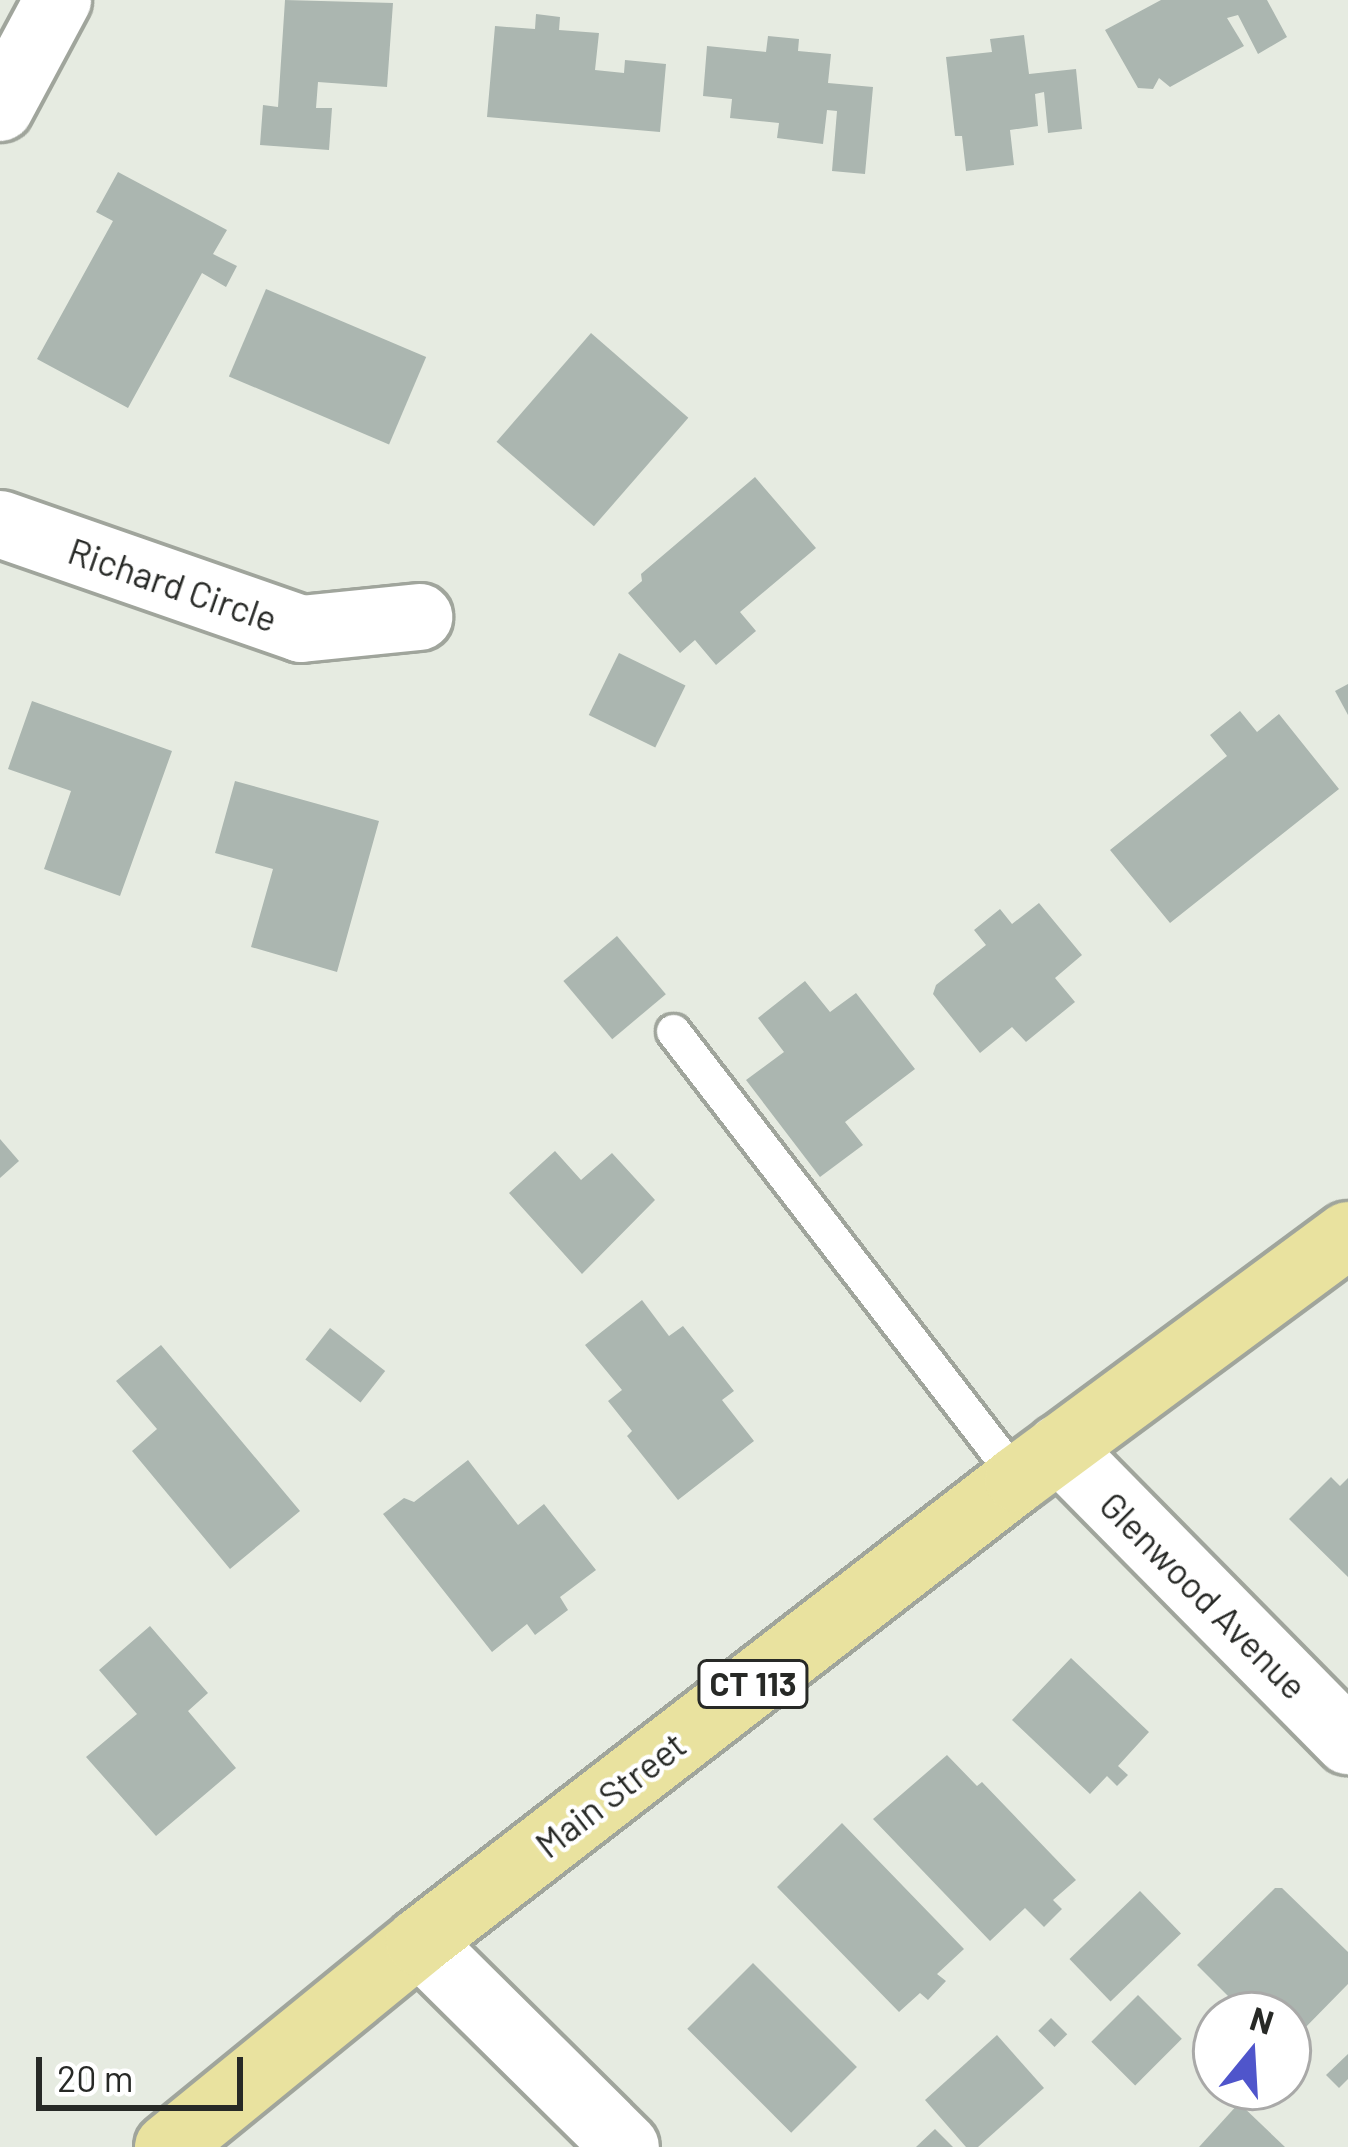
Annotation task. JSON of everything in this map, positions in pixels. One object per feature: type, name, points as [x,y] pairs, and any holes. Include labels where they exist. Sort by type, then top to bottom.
[{"type":"main road","name":"Main Street","points":[[168,2147],[418,1942],[1038,1464],[1348,1235]]},
{"type":"street","points":[[0,108],[58,0]]},
{"type":"street","name":"Richard Circle","points":[[0,524],[301,629],[419,616]]},
{"type":"street","name":"Glenwood Avenue","points":[[1038,1464],[1348,1742]]},
{"type":"street","points":[[418,1942],[626,2147]]},
{"type":"lane","points":[[673,1031],[1038,1464]]},
{"type":"building","points":[[285,0],[393,3],[387,87],[318,82],[316,108],[332,108],[329,150],[260,145],[263,105],[278,107]]},
{"type":"building","points":[[1161,0],[1267,0],[1287,37],[1258,54],[1238,15],[1227,18],[1244,46],[1170,87],[1159,78],[1153,89],[1138,88],[1105,30]]},
{"type":"building","points":[[536,14],[560,17],[559,30],[599,33],[595,70],[624,73],[625,60],[666,64],[660,132],[487,117],[495,26],[535,29]]},
{"type":"building","points":[[1024,35],[1029,74],[1076,69],[1082,129],[1048,133],[1044,92],[1035,94],[1038,126],[1010,130],[1014,165],[966,171],[962,136],[955,136],[946,57],[992,52],[990,39]]},
{"type":"building","points":[[768,36],[799,39],[798,51],[831,54],[828,83],[873,87],[865,174],[832,171],[837,111],[827,110],[823,144],[777,138],[779,123],[730,118],[732,99],[703,96],[707,46],[766,52]]},
{"type":"building","points":[[118,172],[227,230],[213,254],[237,266],[226,287],[202,273],[128,408],[37,359],[113,221],[96,212]]},
{"type":"building","points":[[266,289],[426,357],[389,444],[229,376]]},
{"type":"building","points":[[591,333],[688,418],[594,526],[497,442]]},
{"type":"building","points":[[755,477],[816,548],[740,612],[756,631],[716,665],[695,640],[680,653],[628,593],[642,581],[641,574]]},
{"type":"building","points":[[619,653],[686,685],[655,747],[589,715]]},
{"type":"building","points":[[1348,684],[1348,715],[1335,691]]},
{"type":"building","points":[[32,701],[172,751],[120,896],[44,869],[71,791],[8,769]]},
{"type":"building","points":[[1240,711],[1257,732],[1279,714],[1339,789],[1170,923],[1110,850],[1227,756],[1210,735]]},
{"type":"building","points":[[235,781],[379,821],[337,972],[251,947],[273,869],[215,853]]},
{"type":"building","points":[[1039,903],[1082,955],[1055,978],[1075,1002],[1026,1042],[1012,1027],[980,1053],[933,994],[936,985],[986,945],[974,930],[1000,909],[1012,924]]},
{"type":"building","points":[[617,936],[666,994],[612,1039],[563,981]]},
{"type":"building","points":[[805,981],[830,1012],[856,993],[915,1069],[845,1122],[863,1145],[820,1177],[746,1080],[784,1052],[758,1018]]},
{"type":"building","points":[[0,1139],[19,1161],[0,1178]]},
{"type":"building","points":[[555,1151],[581,1180],[612,1153],[655,1200],[582,1274],[509,1193]]},
{"type":"building","points":[[642,1300],[669,1336],[683,1326],[734,1391],[722,1400],[754,1441],[678,1500],[627,1436],[632,1431],[608,1401],[622,1390],[585,1345]]},
{"type":"building","points":[[330,1328],[385,1371],[361,1403],[305,1360]]},
{"type":"building","points":[[161,1345],[300,1511],[230,1569],[132,1451],[157,1429],[116,1381]]},
{"type":"building","points":[[468,1460],[518,1525],[544,1504],[596,1570],[560,1597],[568,1610],[535,1635],[527,1624],[492,1652],[383,1514],[404,1498],[414,1502]]},
{"type":"building","points":[[1331,1477],[1340,1486],[1348,1478],[1348,1577],[1289,1519]]},
{"type":"building","points":[[150,1626],[208,1693],[188,1711],[236,1768],[156,1836],[86,1757],[137,1714],[99,1670]]},
{"type":"building","points":[[1071,1658],[1149,1732],[1118,1766],[1128,1775],[1117,1786],[1107,1776],[1090,1794],[1012,1720]]},
{"type":"building","points":[[947,1755],[977,1786],[982,1782],[1076,1880],[1053,1900],[1062,1909],[1044,1927],[1025,1908],[990,1941],[873,1819]]},
{"type":"building","points":[[842,1823],[964,1949],[937,1974],[946,1981],[928,2000],[920,1993],[899,2012],[777,1887]]},
{"type":"building","points":[[1275,1888],[1282,1888],[1348,1952],[1348,1984],[1312,2021],[1312,1991],[1223,1991],[1197,1965]]},
{"type":"building","points":[[1140,1891],[1181,1933],[1110,2002],[1070,1959]]},
{"type":"building","points":[[753,1963],[857,2067],[791,2133],[687,2029]]},
{"type":"building","points":[[1138,1995],[1182,2039],[1135,2086],[1091,2042]]},
{"type":"building","points":[[1051,2018],[1067,2034],[1055,2047],[1038,2031]]},
{"type":"building","points":[[997,2035],[1044,2088],[978,2147],[966,2147],[925,2100]]},
{"type":"building","points":[[1348,2054],[1348,2079],[1339,2088],[1326,2075]]},
{"type":"building","points":[[1232,2111],[1247,2111],[1285,2147],[1199,2147]]},
{"type":"building","points":[[935,2129],[953,2147],[916,2147]]}]
